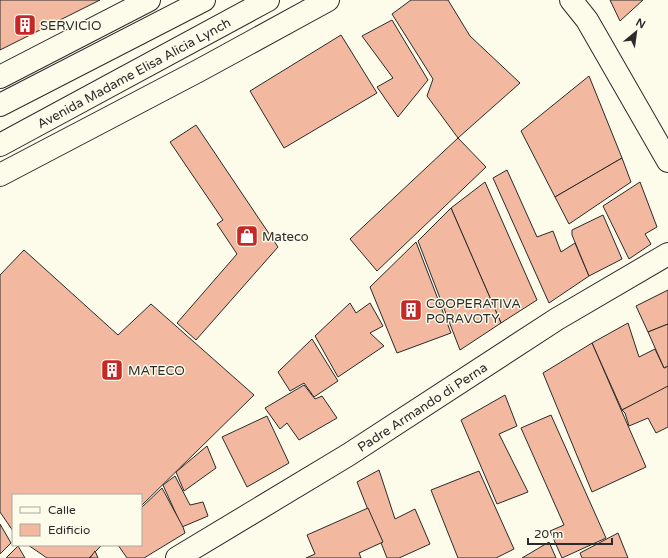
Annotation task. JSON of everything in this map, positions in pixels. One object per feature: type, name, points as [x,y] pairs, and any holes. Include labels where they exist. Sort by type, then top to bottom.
[{"type":"main road","points":[[0,77],[148,0]]},
{"type":"main road","points":[[0,105],[172,18],[204,0]]},
{"type":"main road","name":"Avenida Madame Elisa Alicia Lynch","points":[[0,145],[186,46],[268,0]]},
{"type":"main road","points":[[0,175],[328,0]]},
{"type":"main road","points":[[571,0],[587,20],[668,161]]},
{"type":"main road","name":"Padre Armando di Perna","points":[[176,558],[348,455],[557,319],[668,254]]},
{"type":"building","name":"SERVICIO","points":[[0,0],[100,0],[0,50]]},
{"type":"building","points":[[411,0],[448,0],[470,36],[520,83],[458,138],[427,96],[433,79],[392,14]]},
{"type":"building","points":[[610,0],[643,0],[620,21]]},
{"type":"building","points":[[392,20],[428,80],[398,117],[377,87],[393,78],[362,36]]},
{"type":"building","points":[[341,35],[377,93],[284,148],[250,91]]},
{"type":"building","points":[[589,76],[622,158],[555,197],[521,131]]},
{"type":"building","name":"Mateco","points":[[196,125],[278,247],[196,340],[177,323],[237,254],[217,224],[223,220],[170,142]]},
{"type":"building","points":[[458,138],[486,167],[377,271],[350,239]]},
{"type":"building","points":[[622,158],[631,182],[569,224],[555,197]]},
{"type":"building","points":[[507,170],[537,237],[553,231],[561,252],[575,243],[589,276],[549,303],[493,178]]},
{"type":"building","points":[[485,182],[537,300],[501,323],[451,208]]},
{"type":"building","points":[[640,182],[657,227],[645,234],[651,244],[629,259],[603,206]]},
{"type":"building","points":[[451,208],[501,323],[460,350],[418,241]]},
{"type":"building","points":[[603,215],[622,259],[589,276],[572,235],[572,230]]},
{"type":"building","name":"COOPERATIVA PORAVOTY","points":[[416,242],[451,333],[397,353],[370,287]]},
{"type":"building","name":"MATECO","points":[[24,250],[118,335],[151,304],[254,395],[142,505],[142,494],[12,494],[12,530],[0,512],[0,275]]},
{"type":"building","points":[[668,290],[668,324],[648,332],[636,306]]},
{"type":"building","points":[[350,303],[356,313],[370,303],[383,326],[370,333],[384,346],[338,377],[315,336]]},
{"type":"building","points":[[628,323],[639,357],[655,349],[664,368],[668,366],[668,387],[622,410],[592,343]]},
{"type":"building","points":[[668,324],[668,366],[664,368],[648,332]]},
{"type":"building","points":[[312,339],[338,381],[314,397],[304,383],[290,391],[278,372]]},
{"type":"building","points":[[592,343],[646,467],[592,492],[543,373]]},
{"type":"building","points":[[304,385],[315,399],[322,396],[337,418],[299,440],[287,423],[280,429],[265,408]]},
{"type":"building","points":[[668,386],[668,427],[656,433],[648,418],[629,426],[625,413],[622,410]]},
{"type":"building","points":[[505,395],[517,426],[499,434],[528,492],[497,504],[461,420]]},
{"type":"building","points":[[551,415],[606,538],[562,558],[550,531],[564,525],[521,428]]},
{"type":"building","points":[[267,416],[289,463],[247,487],[222,437]]},
{"type":"building","points":[[207,446],[216,468],[184,491],[176,472]]},
{"type":"building","points":[[379,470],[395,519],[415,509],[430,544],[399,558],[387,558],[357,482]]},
{"type":"building","points":[[479,471],[514,549],[496,558],[458,558],[431,490]]},
{"type":"building","points":[[175,476],[190,505],[203,502],[208,516],[182,527],[163,485]]},
{"type":"building","points":[[162,488],[185,533],[144,558],[127,558],[119,546],[142,546],[142,507]]},
{"type":"building","points":[[368,508],[383,542],[359,553],[361,558],[306,558],[315,554],[307,535]]},
{"type":"building","points":[[0,524],[11,543],[0,554]]},
{"type":"building","points":[[618,533],[628,558],[582,558],[580,553]]},
{"type":"building","points":[[549,542],[556,558],[522,558]]},
{"type":"building","points":[[18,546],[25,558],[6,558]]},
{"type":"building","points":[[29,546],[101,546],[89,558],[47,558]]},
{"type":"building","points":[[95,551],[98,558],[90,558]]},
{"type":"place","name":"SERVICIO","points":[[25,25]]},
{"type":"place","name":"Mateco","points":[[247,236]]},
{"type":"place","name":"COOPERATIVA PORAVOTY","points":[[411,310]]},
{"type":"place","name":"MATECO","points":[[112,370]]}]
